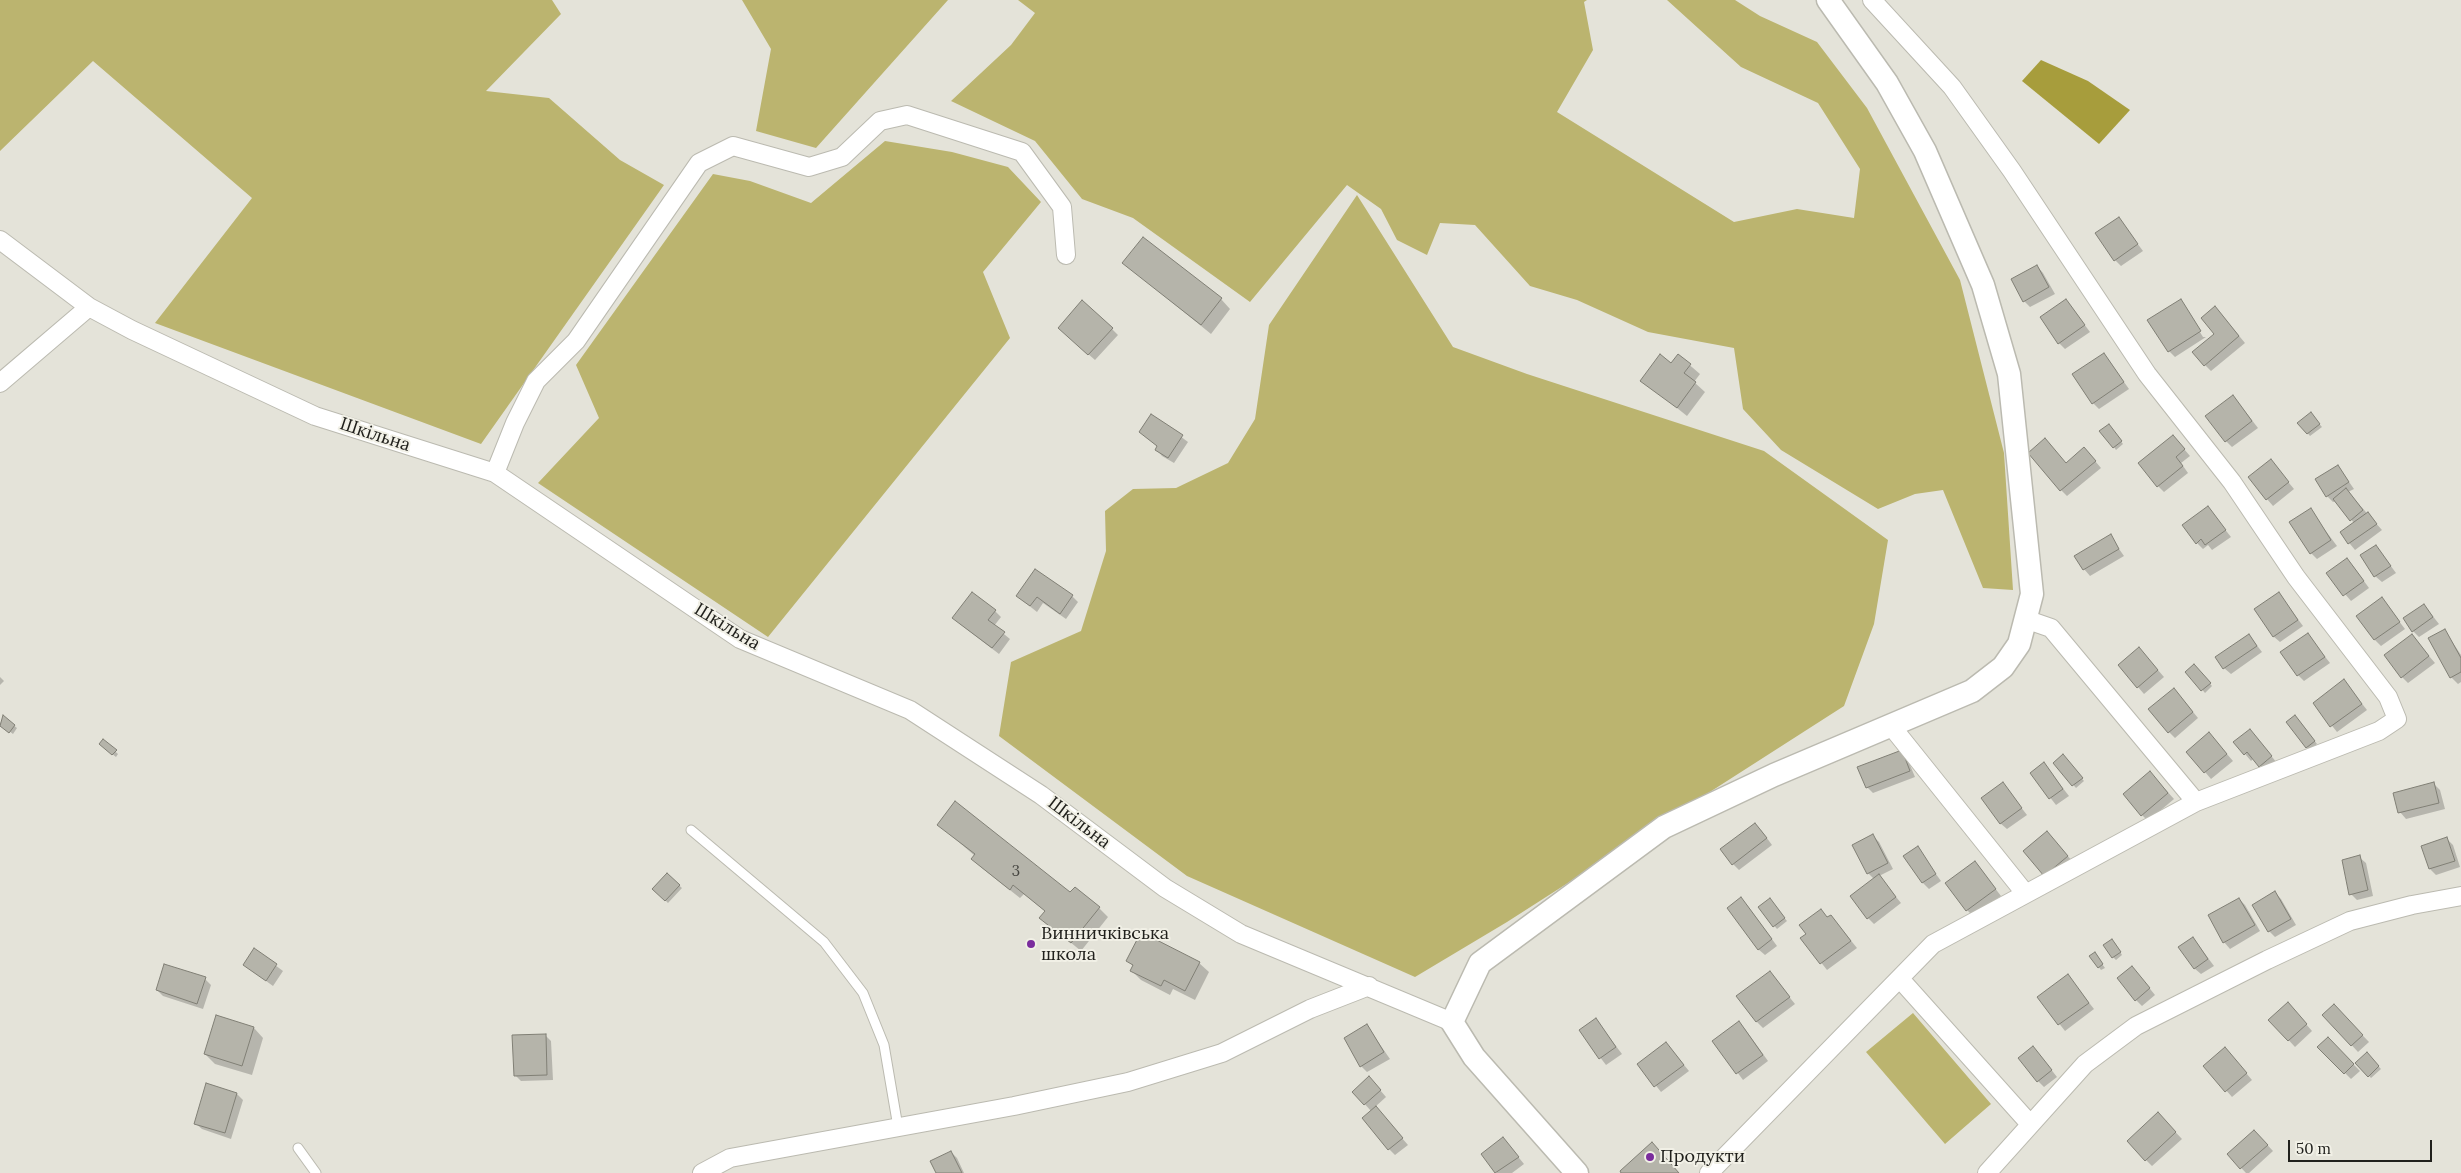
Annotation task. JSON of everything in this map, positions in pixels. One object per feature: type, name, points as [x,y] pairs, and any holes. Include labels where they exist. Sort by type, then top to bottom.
[{"type":"street","points":[[1577,1173],[1474,1057],[1452,1022],[1480,963],[1664,827],[1774,775],[1892,727],[1972,691],[2002,667],[2019,644],[2032,594],[2009,374],[1982,285],[1925,151],[1887,83],[1828,0]]},
{"type":"street","points":[[1709,1173],[1901,980],[1933,944],[2196,802],[2379,730],[2397,719],[2388,697],[2296,577],[2232,482],[2147,374],[2012,171],[1952,87],[1872,0]]},
{"type":"street","points":[[496,473],[515,423],[536,381],[576,341],[699,163],[733,146],[809,168],[842,157],[880,121],[907,115],[1022,152],[1062,207],[1066,255]]},
{"type":"street","name":"Шкільна","points":[[0,240],[90,307],[132,330],[315,416],[496,473],[740,639],[910,710],[1041,795],[1165,888],[1241,934],[1452,1022]]},
{"type":"street","points":[[0,383],[90,307]]},
{"type":"street","points":[[2025,619],[2051,628],[2196,802]]},
{"type":"street","points":[[1892,727],[2025,893]]},
{"type":"street","points":[[1987,1173],[2084,1064],[2136,1026],[2267,960],[2350,921],[2412,905],[2461,896]]},
{"type":"street","points":[[1901,980],[2030,1124]]},
{"type":"street","points":[[702,1173],[730,1158],[1128,1082],[1222,1054],[1310,1009],[1369,986]]},
{"type":"lane","points":[[691,830],[824,942],[863,993],[884,1044],[898,1127]]},
{"type":"lane","points":[[298,1148],[316,1173]]},
{"type":"shaded area","points":[[0,0],[552,0],[561,14],[486,91],[549,98],[620,160],[664,185],[481,444],[155,323],[252,198],[93,61],[0,151]]},
{"type":"shaded area","points":[[742,0],[948,0],[816,148],[756,131],[771,49]]},
{"type":"shaded area","points":[[1018,0],[1587,0],[1584,2],[1593,50],[1557,112],[1734,222],[1797,209],[1854,218],[1860,169],[1818,103],[1741,67],[1667,0],[1735,0],[1760,16],[1817,42],[1867,108],[1960,280],[2004,453],[2013,590],[1983,588],[1943,490],[1915,494],[1878,509],[1781,450],[1743,409],[1734,348],[1648,332],[1577,300],[1530,286],[1475,225],[1440,223],[1427,255],[1397,240],[1381,209],[1347,185],[1250,302],[1133,218],[1082,199],[1035,141],[951,101],[1011,45],[1035,13]]},
{"type":"shaded area","points":[[2041,60],[2088,81],[2130,110],[2099,144],[2022,81]]},
{"type":"shaded area","points":[[885,141],[952,152],[1008,167],[1041,202],[983,272],[1010,338],[768,637],[538,483],[599,418],[576,365],[713,174],[750,181],[811,203]]},
{"type":"shaded area","points":[[1357,195],[1453,347],[1527,374],[1764,451],[1888,540],[1874,624],[1844,706],[1507,922],[1415,977],[1187,876],[999,736],[1011,662],[1081,631],[1106,551],[1105,511],[1133,489],[1176,488],[1228,463],[1255,419],[1269,325]]},
{"type":"shaded area","points":[[1913,1013],[1991,1104],[1945,1144],[1866,1052]]},
{"type":"building","points":[[2119,217],[2138,244],[2114,261],[2095,233]]},
{"type":"building","points":[[1143,237],[1222,298],[1201,325],[1122,263]]},
{"type":"building","points":[[2037,265],[2049,287],[2023,302],[2011,279]]},
{"type":"building","points":[[2066,299],[2085,325],[2058,344],[2040,317]]},
{"type":"building","points":[[2181,299],[2201,331],[2168,352],[2147,320]]},
{"type":"building","points":[[1082,300],[1113,328],[1088,355],[1058,328]]},
{"type":"building","points":[[2215,306],[2239,336],[2204,366],[2192,352],[2214,334],[2201,318]]},
{"type":"building","points":[[2104,353],[2124,382],[2092,404],[2072,374]]},
{"type":"building","points":[[1660,354],[1671,363],[1678,354],[1691,364],[1684,373],[1696,382],[1677,408],[1640,381]]},
{"type":"building","points":[[2233,395],[2252,421],[2225,442],[2205,416]]},
{"type":"building","points":[[2311,412],[2320,424],[2307,434],[2297,423]]},
{"type":"building","points":[[1151,414],[1183,435],[1168,458],[1155,450],[1157,446],[1139,432]]},
{"type":"building","points":[[2109,424],[2122,441],[2113,448],[2099,431]]},
{"type":"building","points":[[2173,435],[2185,449],[2176,457],[2183,466],[2157,487],[2138,463]]},
{"type":"building","points":[[2045,438],[2066,463],[2084,447],[2096,461],[2060,491],[2028,453]]},
{"type":"building","points":[[2271,459],[2289,482],[2266,500],[2248,477]]},
{"type":"building","points":[[2338,465],[2349,482],[2326,497],[2315,479]]},
{"type":"building","points":[[2346,488],[2363,510],[2350,521],[2333,499]]},
{"type":"building","points":[[2208,506],[2226,530],[2205,545],[2201,539],[2196,544],[2182,525]]},
{"type":"building","points":[[2311,508],[2331,540],[2310,554],[2289,522]]},
{"type":"building","points":[[2368,512],[2377,524],[2348,544],[2340,532]]},
{"type":"building","points":[[2111,534],[2119,549],[2083,570],[2074,556]]},
{"type":"building","points":[[2376,545],[2391,566],[2374,577],[2360,555]]},
{"type":"building","points":[[2347,558],[2364,581],[2343,596],[2326,573]]},
{"type":"building","points":[[1035,569],[1073,595],[1060,614],[1037,597],[1030,606],[1016,596]]},
{"type":"building","points":[[972,592],[996,610],[988,620],[1005,632],[992,648],[952,618]]},
{"type":"building","points":[[2279,592],[2298,620],[2273,637],[2254,609]]},
{"type":"building","points":[[2382,597],[2400,622],[2374,640],[2356,616]]},
{"type":"building","points":[[2424,604],[2433,617],[2412,632],[2403,618]]},
{"type":"building","points":[[2445,629],[2461,658],[2461,672],[2450,678],[2428,638]]},
{"type":"building","points":[[2308,633],[2325,657],[2297,676],[2280,652]]},
{"type":"building","points":[[2249,634],[2257,646],[2223,669],[2215,657]]},
{"type":"building","points":[[2412,634],[2429,656],[2401,678],[2384,655]]},
{"type":"building","points":[[2139,647],[2158,670],[2137,688],[2118,665]]},
{"type":"building","points":[[2194,664],[2211,683],[2201,691],[2185,672]]},
{"type":"building","points":[[2344,679],[2362,704],[2330,727],[2313,703]]},
{"type":"building","points":[[2174,688],[2193,712],[2168,733],[2148,709]]},
{"type":"building","points":[[3,715],[15,725],[9,733],[0,726]]},
{"type":"building","points":[[2295,715],[2315,741],[2306,748],[2286,722]]},
{"type":"building","points":[[2250,729],[2272,756],[2259,767],[2247,752],[2244,755],[2233,742]]},
{"type":"building","points":[[2209,732],[2227,754],[2204,773],[2186,752]]},
{"type":"building","points":[[103,739],[117,750],[112,755],[99,744]]},
{"type":"building","points":[[1902,750],[1910,771],[1866,788],[1857,767]]},
{"type":"building","points":[[2063,754],[2083,778],[2072,786],[2053,763]]},
{"type":"building","points":[[2044,762],[2063,789],[2049,799],[2030,773]]},
{"type":"building","points":[[2150,771],[2168,793],[2141,816],[2123,794]]},
{"type":"building","points":[[2003,782],[2022,808],[2000,824],[1981,798]]},
{"type":"building","points":[[2434,782],[2439,803],[2398,813],[2393,793]]},
{"type":"building","points":[[955,801],[1070,892],[1075,887],[1100,907],[1071,943],[1039,918],[1045,911],[1013,885],[1010,890],[971,859],[975,854],[937,825]]},
{"type":"building","points":[[1755,823],[1767,838],[1732,865],[1720,849]]},
{"type":"building","points":[[2047,831],[2068,856],[2044,876],[2023,851]]},
{"type":"building","points":[[1873,834],[1888,863],[1867,874],[1852,845]]},
{"type":"building","points":[[2447,837],[2455,861],[2429,869],[2421,846]]},
{"type":"building","points":[[1918,846],[1936,874],[1922,883],[1903,856]]},
{"type":"building","points":[[2360,855],[2368,890],[2349,895],[2342,860]]},
{"type":"building","points":[[1975,861],[1996,889],[1966,911],[1945,883]]},
{"type":"building","points":[[667,873],[680,885],[665,901],[652,889]]},
{"type":"building","points":[[1879,874],[1896,897],[1867,919],[1850,896]]},
{"type":"building","points":[[2275,891],[2291,919],[2268,932],[2252,905]]},
{"type":"building","points":[[1741,897],[1772,939],[1758,950],[1727,908]]},
{"type":"building","points":[[1770,898],[1785,918],[1773,927],[1758,907]]},
{"type":"building","points":[[2239,898],[2255,925],[2223,943],[2208,915]]},
{"type":"building","points":[[1821,909],[1827,917],[1831,915],[1851,941],[1820,964],[1800,938],[1806,934],[1799,925]]},
{"type":"building","points":[[1141,932],[1200,962],[1185,991],[1164,980],[1161,986],[1130,971],[1133,965],[1126,961]]},
{"type":"building","points":[[2193,937],[2208,959],[2194,969],[2178,947]]},
{"type":"building","points":[[2112,939],[2121,952],[2112,958],[2103,945]]},
{"type":"building","points":[[254,948],[277,964],[266,981],[243,965]]},
{"type":"building","points":[[2095,952],[2103,964],[2098,968],[2089,956]]},
{"type":"building","points":[[164,964],[206,977],[197,1004],[156,990]]},
{"type":"building","points":[[2132,966],[2150,988],[2135,1001],[2117,978]]},
{"type":"building","points":[[1770,971],[1790,997],[1756,1022],[1736,996]]},
{"type":"building","points":[[2068,974],[2089,1003],[2058,1025],[2037,997]]},
{"type":"building","points":[[2288,1002],[2307,1024],[2288,1041],[2268,1020]]},
{"type":"building","points":[[2334,1004],[2363,1035],[2351,1046],[2322,1015]]},
{"type":"building","points":[[216,1015],[254,1027],[242,1066],[204,1054]]},
{"type":"building","points":[[1596,1018],[1616,1047],[1599,1059],[1579,1030]]},
{"type":"building","points":[[1739,1021],[1763,1055],[1736,1074],[1712,1041]]},
{"type":"building","points":[[1367,1024],[1384,1052],[1360,1067],[1344,1038]]},
{"type":"building","points":[[546,1034],[547,1075],[514,1076],[512,1035]]},
{"type":"building","points":[[2328,1037],[2354,1064],[2344,1074],[2317,1047]]},
{"type":"building","points":[[1666,1042],[1684,1065],[1654,1087],[1637,1064]]},
{"type":"building","points":[[2033,1046],[2052,1070],[2037,1082],[2018,1058]]},
{"type":"building","points":[[2225,1047],[2247,1073],[2225,1092],[2203,1066]]},
{"type":"building","points":[[2367,1052],[2379,1066],[2368,1077],[2355,1063]]},
{"type":"building","points":[[1369,1076],[1381,1090],[1364,1105],[1352,1092]]},
{"type":"building","points":[[206,1083],[237,1093],[225,1133],[194,1124]]},
{"type":"building","points":[[1376,1106],[1403,1138],[1388,1150],[1362,1118]]},
{"type":"building","points":[[2158,1112],[2176,1132],[2145,1161],[2127,1141]]},
{"type":"building","points":[[2254,1130],[2268,1145],[2240,1169],[2227,1154]]},
{"type":"building","points":[[1503,1137],[1519,1157],[1495,1173],[1481,1154]]},
{"type":"building","name":"Продукти","points":[[1652,1142],[1679,1173],[1621,1173],[1620,1171]]},
{"type":"building","points":[[951,1151],[962,1173],[936,1173],[930,1161]]},
{"type":"place","name":"Винничківська школа","points":[[1031,944]]},
{"type":"place","name":"Продукти","points":[[1650,1157]]}]
